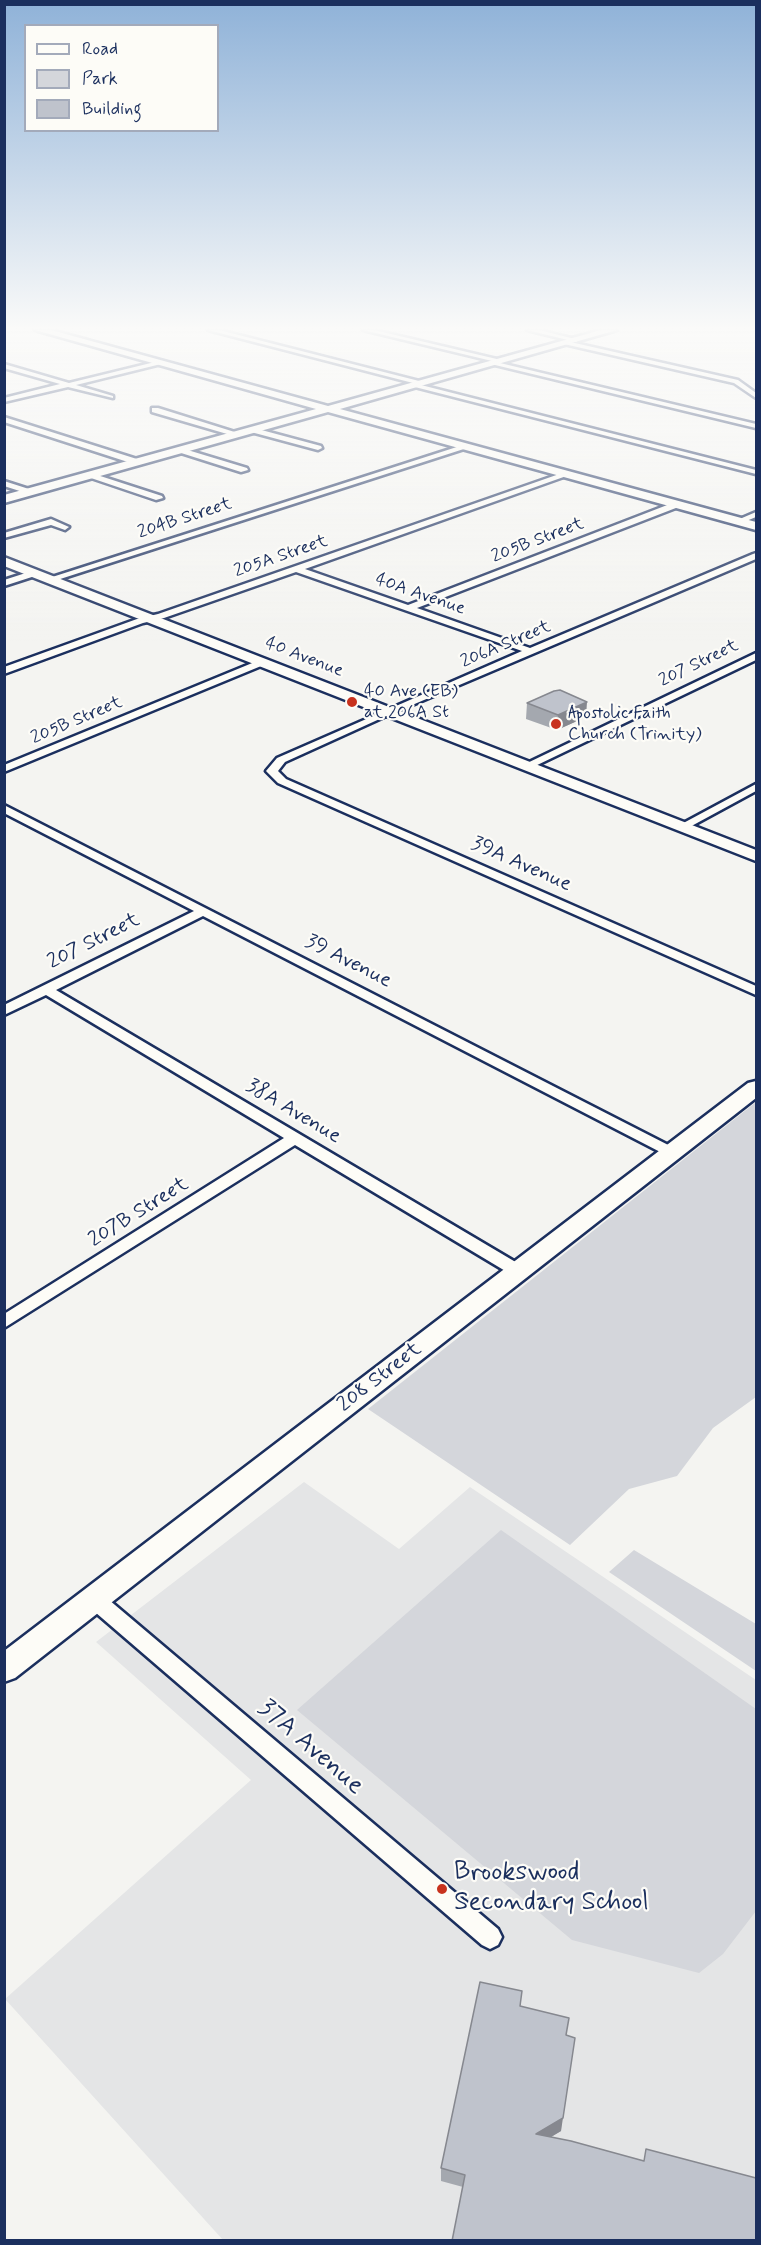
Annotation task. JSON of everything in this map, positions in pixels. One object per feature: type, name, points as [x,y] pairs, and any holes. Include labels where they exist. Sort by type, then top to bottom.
[{"type":"street","points":[[53,435],[137,462]]},
{"type":"street","points":[[4,499],[234,435]]},
{"type":"street","points":[[271,435],[318,448]]},
{"type":"street","points":[[422,435],[756,526]]},
{"type":"street","points":[[613,435],[756,472]]},
{"type":"street","name":"204B Street","points":[[51,579],[466,447]]},
{"type":"street","points":[[181,450],[244,470]]},
{"type":"street","name":"205A Street","points":[[4,671],[568,474]]},
{"type":"street","points":[[91,475],[159,498]]},
{"type":"street","points":[[4,483],[29,492]]},
{"type":"street","name":"205B Street","points":[[408,608],[678,504]]},
{"type":"street","points":[[740,521],[756,514]]},
{"type":"street","points":[[4,536],[51,522],[65,527]]},
{"type":"street","name":"206A Street","points":[[272,771],[281,760],[389,712],[756,556]]},
{"type":"street","name":"40 Avenue","points":[[4,561],[756,856]]},
{"type":"street","name":"40A Avenue","points":[[297,569],[532,652]]},
{"type":"street","points":[[4,583],[35,573]]},
{"type":"street","name":"207 Street","points":[[527,766],[756,656]]},
{"type":"street","name":"205B Street","points":[[4,769],[262,662]]},
{"type":"street","name":"39A Avenue","points":[[272,771],[282,781],[756,991]]},
{"type":"street","points":[[682,827],[756,787]]},
{"type":"street","name":"39 Avenue","points":[[4,808],[673,1153]]},
{"type":"street","name":"207 Street","points":[[4,1011],[203,911]]},
{"type":"street","name":"38A Avenue","points":[[47,990],[518,1271]]},
{"type":"street","name":"208 Street","points":[[4,1669],[756,1088]]},
{"type":"street","name":"207B Street","points":[[4,1322],[295,1138]]},
{"type":"street","name":"37A Avenue","points":[[95,1600],[490,1937]]},
{"type":"shaded area","name":"Brookswood Secondary School","points":[[304,1482],[399,1549],[470,1487],[756,1680],[756,2240],[223,2240],[5,1999],[251,1780],[96,1642]]},
{"type":"green space","points":[[756,1102],[756,1397],[713,1428],[677,1476],[629,1489],[570,1545],[368,1409]]},
{"type":"green space","points":[[501,1530],[756,1709],[756,1911],[723,1954],[699,1973],[572,1940],[297,1710]]},
{"type":"green space","points":[[634,1550],[756,1624],[756,1671],[609,1572]]},
{"type":"building","points":[[560,690],[587,702],[558,715],[527,703],[554,691]]},
{"type":"building","points":[[480,1982],[522,1991],[520,2006],[569,2018],[566,2035],[575,2038],[563,2118],[536,2134],[644,2161],[646,2149],[756,2178],[756,2241],[452,2241],[465,2175],[441,2168]]},
{"type":"place","name":"40 Ave (EB) at 206A St","points":[[352,702]]},
{"type":"place","name":"Apostolic Faith Church (Trinity)","points":[[556,724]]},
{"type":"place","name":"Brookswood Secondary School","points":[[442,1889]]}]
